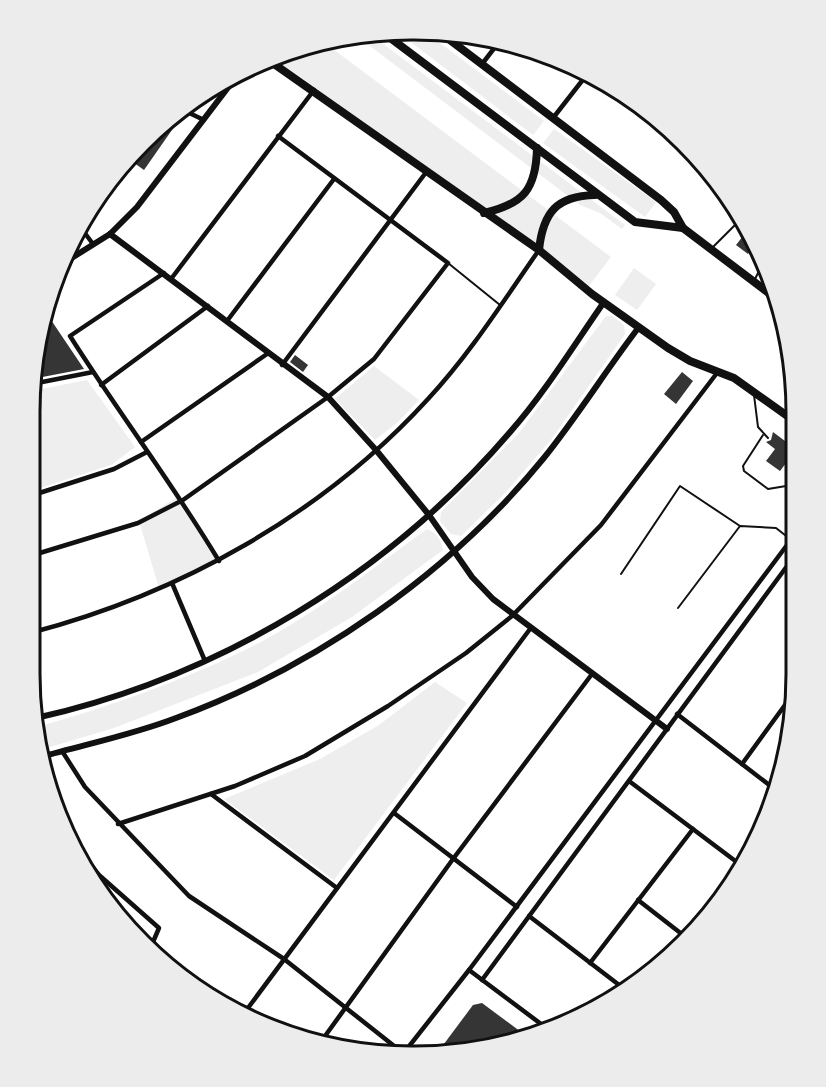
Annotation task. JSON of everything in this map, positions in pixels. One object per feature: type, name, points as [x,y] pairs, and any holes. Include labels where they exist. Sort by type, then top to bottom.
[{"type":"highway","points":[[394,41],[537,148],[595,195],[635,222],[683,228],[765,290]]},
{"type":"highway","points":[[277,66],[539,250],[639,327],[690,361],[734,378],[786,415]]},
{"type":"highway","points":[[484,213],[507,208],[526,193],[536,172],[537,148]]},
{"type":"highway","points":[[539,250],[543,224],[555,206],[574,195],[595,195]]},
{"type":"main road","points":[[454,43],[674,212],[683,228]]},
{"type":"street","points":[[482,64],[493,50]]},
{"type":"street","points":[[553,119],[582,81]]},
{"type":"street","points":[[171,279],[314,90]]},
{"type":"street","points":[[76,255],[110,234],[137,207],[226,91]]},
{"type":"street","points":[[191,114],[204,120]]},
{"type":"street","points":[[40,553],[138,524],[183,500],[328,397],[375,359],[448,263],[388,221],[278,136]]},
{"type":"street","points":[[282,365],[388,221],[428,171]]},
{"type":"street","points":[[227,321],[333,179]]},
{"type":"street","points":[[86,234],[93,244]]},
{"type":"street","points":[[110,234],[208,306],[267,354],[328,397],[376,450],[429,515],[471,577],[512,616],[667,729]]},
{"type":"street","points":[[40,630],[66,623],[172,583],[219,561],[283,522],[376,450],[429,399],[501,306],[539,250]]},
{"type":"street","points":[[164,273],[70,336],[147,452],[183,500],[219,561]]},
{"type":"street","points":[[43,716],[133,690],[205,661],[251,638],[322,597],[393,545],[429,515],[511,432],[542,393],[604,302]]},
{"type":"street","points":[[101,385],[208,306]]},
{"type":"street","points":[[50,755],[176,718],[275,675],[359,624],[407,589],[500,507],[542,460],[639,327]]},
{"type":"street","points":[[141,442],[267,354]]},
{"type":"street","points":[[42,382],[93,372]]},
{"type":"street","points":[[118,824],[211,794],[305,756],[398,699],[466,653],[512,616],[601,525],[717,372]]},
{"type":"street","points":[[40,493],[114,469],[147,452]]},
{"type":"street","points":[[409,1046],[469,970],[786,546]]},
{"type":"street","points":[[482,980],[786,567]]},
{"type":"street","points":[[172,583],[205,661]]},
{"type":"street","points":[[248,1008],[530,629]]},
{"type":"street","points":[[325,1036],[453,859],[592,674]]},
{"type":"street","points":[[742,764],[784,706]]},
{"type":"street","points":[[677,714],[769,785]]},
{"type":"street","points":[[62,751],[85,787],[189,896],[284,959],[394,1046]]},
{"type":"street","points":[[629,781],[735,861]]},
{"type":"street","points":[[211,794],[337,888]]},
{"type":"street","points":[[394,813],[517,906]]},
{"type":"street","points":[[590,963],[693,829]]},
{"type":"street","points":[[100,876],[159,928],[154,941]]},
{"type":"street","points":[[638,900],[680,933]]},
{"type":"street","points":[[529,916],[619,985]]},
{"type":"street","points":[[469,970],[541,1024]]},
{"type":"lane","points":[[711,249],[735,225]]},
{"type":"lane","points":[[448,263],[501,306]]},
{"type":"lane","points":[[754,282],[758,273]]},
{"type":"lane","points":[[754,392],[758,427],[768,438]]},
{"type":"lane","points":[[763,435],[744,466],[744,471],[768,489],[786,486]]},
{"type":"lane","points":[[621,574],[680,486],[740,526],[776,528],[786,534]]},
{"type":"lane","points":[[678,608],[740,526]]},
{"type":"shaded area","points":[[408,40],[437,41],[544,121],[533,135]]},
{"type":"shaded area","points":[[381,42],[625,225],[622,229],[600,213],[580,205],[367,44]]},
{"type":"shaded area","points":[[334,49],[611,257],[588,287],[302,78],[280,65]]},
{"type":"shaded area","points":[[554,129],[656,202],[645,217],[543,143]]},
{"type":"shaded area","points":[[634,268],[656,284],[637,310],[615,295]]},
{"type":"shaded area","points":[[606,316],[612,316],[624,325],[625,334],[551,440],[505,493],[461,536],[451,534],[440,521],[441,512],[519,433]]},
{"type":"shaded area","points":[[374,366],[419,400],[398,422],[375,440],[335,399]]},
{"type":"shaded area","points":[[87,380],[135,447],[111,465],[40,488],[41,389]]},
{"type":"shaded area","points":[[179,496],[220,559],[159,588],[139,521]]},
{"type":"shaded area","points":[[427,529],[438,537],[441,543],[443,550],[352,617],[258,672],[114,728],[48,748],[44,725],[142,694],[243,651],[315,610]]},
{"type":"shaded area","points":[[435,682],[467,703],[334,880],[224,799],[320,759],[379,725]]},
{"type":"building","points":[[174,127],[144,170],[136,164]]},
{"type":"building","points":[[742,238],[749,253],[748,254],[736,245]]},
{"type":"building","points":[[52,321],[84,369],[42,377]]},
{"type":"building","points":[[295,355],[308,365],[303,372],[290,362]]},
{"type":"building","points":[[682,372],[693,381],[676,404],[664,394]]},
{"type":"building","points":[[773,432],[786,442],[786,463],[780,471],[766,461],[775,449],[766,442],[771,440]]},
{"type":"building","points":[[482,1003],[520,1031],[443,1045],[473,1005]]}]
